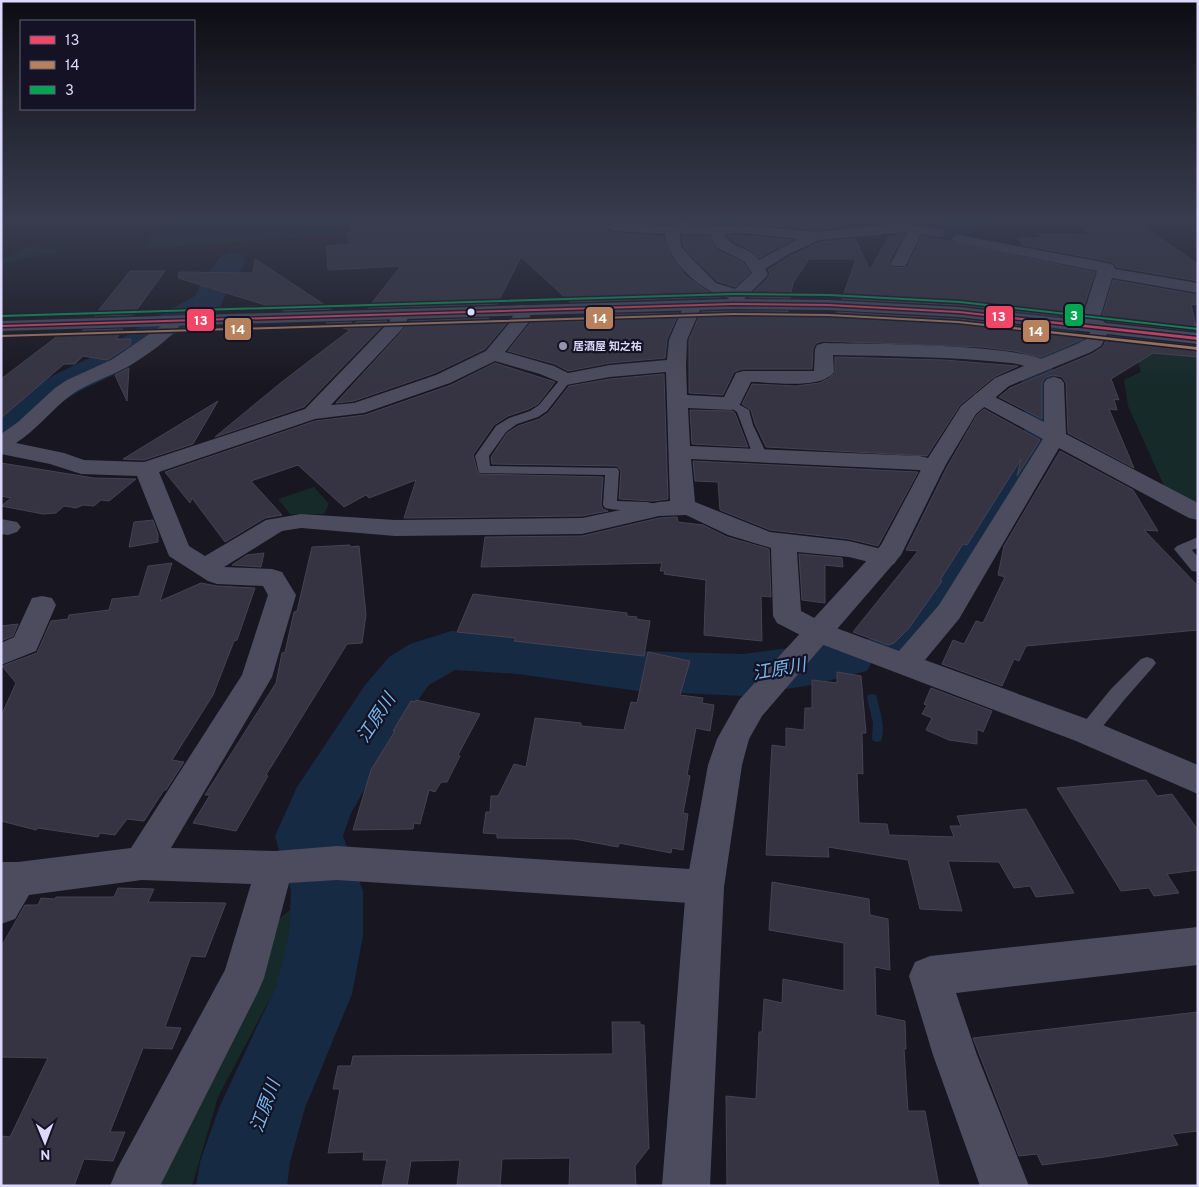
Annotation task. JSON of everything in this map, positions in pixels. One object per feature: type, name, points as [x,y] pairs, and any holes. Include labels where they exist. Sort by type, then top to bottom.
[{"type":"street","points":[[699,275],[710,286],[736,299]]},
{"type":"street","points":[[736,299],[759,275]]},
{"type":"street","points":[[1101,327],[1091,319],[1103,275]]},
{"type":"street","points":[[1124,275],[1198,288]]},
{"type":"street","points":[[1,326],[693,305],[736,299],[894,307],[1018,318],[1198,339]]},
{"type":"street","points":[[671,509],[679,452],[676,365],[678,340],[693,305]]},
{"type":"street","points":[[1,445],[56,458],[81,467],[146,469],[312,413],[357,409],[443,380],[493,355],[520,322],[522,310]]},
{"type":"street","points":[[312,413],[397,324],[401,314]]},
{"type":"street","points":[[1,445],[26,427],[62,392],[74,384],[120,363],[167,330],[174,321]]},
{"type":"street","points":[[686,1186],[705,887],[725,765],[733,739],[750,708],[885,558],[934,466],[968,410],[1002,382],[1048,374],[1094,342],[1101,327]]},
{"type":"street","points":[[677,401],[731,404],[742,378],[749,376],[812,377],[821,375],[824,372],[824,349],[913,351],[1028,360],[1048,374]]},
{"type":"street","points":[[493,355],[546,370],[566,379],[610,370],[676,365]]},
{"type":"street","points":[[982,355],[1002,382]]},
{"type":"street","points":[[905,664],[949,612],[1047,432],[1048,374]]},
{"type":"street","points":[[982,398],[1198,513]]},
{"type":"street","points":[[679,452],[919,463],[934,466]]},
{"type":"street","points":[[142,863],[257,677],[282,595],[272,578],[217,575],[178,550],[146,469]]},
{"type":"street","points":[[205,567],[275,525],[301,520],[395,528],[582,526],[671,509],[690,508],[744,533],[784,542],[868,551],[885,558]]},
{"type":"street","points":[[784,542],[787,616],[818,632],[1087,732],[1198,780]]},
{"type":"street","points":[[1,655],[26,644],[42,605]]},
{"type":"street","points":[[7,888],[142,863],[280,867],[337,863],[705,887]]},
{"type":"street","points":[[134,1186],[243,978],[280,867]]},
{"type":"street","points":[[1005,1186],[955,1055],[930,976],[1197,948]]},
{"type":"lane","points":[[566,379],[543,408],[500,429],[482,456],[484,470],[612,470],[610,504],[671,509]]},
{"type":"lane","points":[[731,404],[743,410],[747,425],[760,455]]},
{"type":"lane","points":[[1198,542],[1182,549],[1198,567]]},
{"type":"lane","points":[[1087,732],[1147,662]]},
{"type":"green space","points":[[1155,351],[1198,353],[1198,508],[1166,490],[1128,406],[1124,380],[1141,372],[1137,359]]},
{"type":"green space","points":[[314,487],[329,504],[324,514],[290,514],[278,499]]},
{"type":"green space","points":[[290,910],[291,943],[275,989],[218,1097],[192,1186],[157,1186],[274,923]]},
{"type":"building","points":[[126,275],[162,275],[133,315],[94,316]]},
{"type":"building","points":[[178,275],[280,275],[331,309],[285,311],[178,278]]},
{"type":"building","points":[[394,275],[512,275],[497,304],[368,308]]},
{"type":"building","points":[[541,275],[686,275],[707,291],[721,297],[570,302]]},
{"type":"building","points":[[711,275],[747,275],[735,287],[717,281]]},
{"type":"building","points":[[769,275],[798,275],[793,283],[790,298],[748,297]]},
{"type":"building","points":[[850,275],[1094,275],[1080,318],[959,305],[842,299]]},
{"type":"building","points":[[1165,275],[1198,275],[1198,281]]},
{"type":"building","points":[[1113,280],[1198,295],[1198,304],[1191,305],[1196,331],[1106,321],[1102,317]]},
{"type":"building","points":[[788,311],[788,314],[837,315],[837,312],[959,319],[1087,334],[1085,338],[1041,357],[982,347],[823,341],[816,343],[813,348],[812,369],[742,369],[734,372],[723,395],[689,393],[689,340],[701,312]]},
{"type":"building","points":[[679,313],[667,339],[665,358],[610,363],[568,371],[555,364],[508,351],[531,322],[590,321],[584,315]]},
{"type":"building","points":[[489,318],[487,323],[507,323],[485,349],[435,373],[354,401],[336,403],[404,329],[409,321]]},
{"type":"building","points":[[387,321],[304,407],[215,437],[283,381],[350,330],[326,323],[351,322],[354,325],[356,322]]},
{"type":"building","points":[[123,329],[116,339],[131,339],[130,345],[107,360],[83,356],[75,364],[64,364],[1,418],[1,379],[59,335],[80,334],[83,330]]},
{"type":"building","points":[[1108,336],[1198,346],[1198,357],[1153,353],[1111,379],[1119,400],[1114,399],[1117,410],[1109,409],[1134,468],[1068,433],[1066,383],[1062,377],[1053,375],[1046,377],[1042,382],[1042,419],[999,397],[1010,388],[1092,354],[1103,347]]},
{"type":"building","points":[[835,357],[944,360],[1018,366],[994,377],[960,405],[927,456],[766,447],[755,424],[751,410],[742,404],[752,384],[796,386],[819,383],[835,373]]},
{"type":"building","points":[[495,363],[555,382],[538,404],[508,416],[494,425],[473,455],[478,474],[603,477],[601,505],[603,509],[608,511],[582,516],[404,518],[416,480],[369,498],[366,495],[344,507],[298,465],[251,481],[282,515],[265,518],[225,542],[192,498],[190,503],[165,472],[315,421],[365,415],[451,385]]},
{"type":"building","points":[[129,368],[127,401],[115,375]]},
{"type":"building","points":[[664,374],[668,499],[653,501],[619,499],[621,471],[617,466],[492,464],[491,457],[507,433],[548,413],[569,386],[610,379]]},
{"type":"building","points":[[218,401],[193,444],[144,460],[123,459]]},
{"type":"building","points":[[984,409],[1040,440],[1017,476],[1021,459],[967,545],[963,544],[940,580],[942,581],[909,628],[894,643],[888,645],[853,632],[918,551],[906,550],[947,467],[977,415]]},
{"type":"building","points":[[690,410],[733,411],[748,447],[692,444]]},
{"type":"building","points":[[1060,451],[1133,490],[1158,531],[1144,530],[1198,586],[1198,630],[1026,646],[1019,661],[1014,659],[1002,686],[942,664],[953,640],[964,644],[976,621],[983,623],[1005,577],[998,575],[1004,546]]},
{"type":"building","points":[[693,461],[918,472],[878,546],[849,539],[770,530],[720,510],[718,482],[695,481]]},
{"type":"building","points":[[1,463],[94,478],[136,479],[109,501],[101,500],[94,506],[83,505],[76,508],[64,506],[56,513],[43,514],[1,506],[11,498],[1,496]]},
{"type":"building","points":[[677,517],[678,522],[703,525],[727,537],[769,549],[771,597],[761,596],[762,641],[704,635],[706,580],[664,574],[665,571],[660,571],[662,563],[481,567],[485,537],[582,536],[659,518]]},
{"type":"building","points":[[153,520],[158,534],[158,542],[129,547],[134,522]]},
{"type":"building","points":[[350,545],[350,547],[359,546],[366,615],[362,643],[347,644],[266,775],[268,776],[236,831],[193,823],[210,795],[205,795],[276,683],[282,653],[285,652],[294,612],[297,611],[312,547]]},
{"type":"building","points":[[264,553],[261,567],[232,565],[247,555]]},
{"type":"building","points":[[799,554],[842,558],[843,567],[825,565],[825,603],[802,600]]},
{"type":"building","points":[[172,563],[160,601],[201,583],[217,586],[255,588],[237,640],[234,641],[213,695],[172,760],[184,762],[166,790],[164,790],[144,821],[127,819],[115,835],[100,833],[98,837],[38,828],[36,830],[1,821],[1,716],[16,683],[2,666],[37,653],[51,621],[68,619],[69,615],[109,610],[112,599],[139,596],[148,566]]},
{"type":"building","points":[[473,594],[627,613],[627,616],[650,621],[644,656],[514,641],[516,638],[457,632]]},
{"type":"building","points":[[18,624],[13,636],[1,641],[1,626]]},
{"type":"building","points":[[648,652],[690,661],[680,695],[703,698],[702,703],[714,705],[710,731],[696,728],[687,775],[690,776],[683,813],[688,814],[683,850],[672,848],[671,853],[619,843],[618,847],[574,839],[497,838],[497,834],[483,833],[486,812],[490,812],[491,796],[498,796],[514,764],[526,767],[535,718],[581,723],[581,726],[624,730],[631,702],[637,703]]},
{"type":"building","points":[[837,672],[861,676],[866,733],[862,733],[863,774],[857,773],[859,823],[887,824],[889,835],[954,837],[950,826],[961,826],[957,816],[1026,809],[1074,893],[1036,897],[1030,886],[1014,888],[999,862],[948,861],[962,911],[920,909],[908,860],[828,847],[829,857],[766,855],[772,745],[786,747],[786,728],[804,730],[805,708],[812,708],[812,680],[837,683]]},
{"type":"building","points":[[931,688],[992,711],[983,732],[977,729],[977,744],[949,740],[926,730],[932,718],[922,714],[927,705],[924,704]]},
{"type":"building","points":[[416,700],[480,714],[458,755],[460,756],[447,782],[441,782],[435,792],[429,790],[420,824],[414,823],[413,829],[353,830],[371,770],[411,701],[415,702]]},
{"type":"building","points":[[1146,780],[1157,796],[1172,794],[1198,830],[1198,870],[1167,874],[1179,893],[1154,896],[1149,888],[1121,891],[1057,788]]},
{"type":"building","points":[[772,882],[869,899],[870,915],[888,919],[890,970],[875,967],[876,1015],[905,1021],[906,1049],[904,1049],[908,1111],[925,1111],[939,1186],[727,1186],[726,1096],[756,1099],[759,1032],[762,1032],[764,999],[782,1003],[783,979],[844,991],[844,943],[769,930]]},
{"type":"building","points":[[118,888],[154,889],[148,902],[226,903],[205,957],[191,956],[165,1027],[181,1028],[172,1049],[143,1048],[110,1132],[125,1132],[113,1161],[84,1159],[74,1186],[1,1186],[1,1136],[10,1137],[48,1058],[1,1057],[1,947],[25,905],[38,905],[41,898],[114,897]]},
{"type":"building","points":[[1198,1012],[1198,1131],[1172,1134],[1178,1145],[1104,1157],[1042,1165],[1037,1154],[1019,1156],[973,1038]]},
{"type":"building","points":[[612,1022],[640,1022],[640,1025],[644,1025],[649,1148],[635,1166],[636,1186],[569,1186],[570,1158],[502,1159],[500,1186],[457,1186],[460,1160],[411,1161],[407,1186],[382,1186],[387,1160],[363,1160],[364,1152],[328,1153],[340,1089],[333,1089],[338,1066],[351,1066],[353,1056],[613,1054]]},
{"type":"waterway","points":[[1,435],[46,396],[65,384],[113,361],[154,332],[208,302],[222,275]]},
{"type":"waterway","name":"江原川","points":[[945,275],[1021,308],[1053,328],[1067,340],[1062,347],[1039,356],[1039,358]]},
{"type":"waterway","name":"江原川","points":[[890,648],[901,645],[920,625],[961,567],[1042,436],[1046,424],[1039,375]]},
{"type":"waterway","name":"江原川","points":[[896,650],[901,645]]},
{"type":"waterway","name":"江原川","points":[[241,1186],[245,1162],[262,1108],[313,994],[326,936],[327,891],[309,836],[320,806],[386,700],[409,671],[430,658],[451,650],[518,654],[638,671],[743,675],[811,665],[847,657]]},
{"type":"waterway","points":[[872,698],[878,723],[877,738]]},
{"type":"transit line","name":"3","points":[[1,316],[733,294],[829,295],[960,302],[1198,329]]},
{"type":"transit line","name":"13","points":[[1,326],[733,304],[828,305],[959,312],[1198,339]]},
{"type":"transit line","name":"14","points":[[1,336],[733,314],[828,315],[958,322],[1197,349]]},
{"type":"place","name":"居酒屋 知之祐","points":[[563,346]]}]
